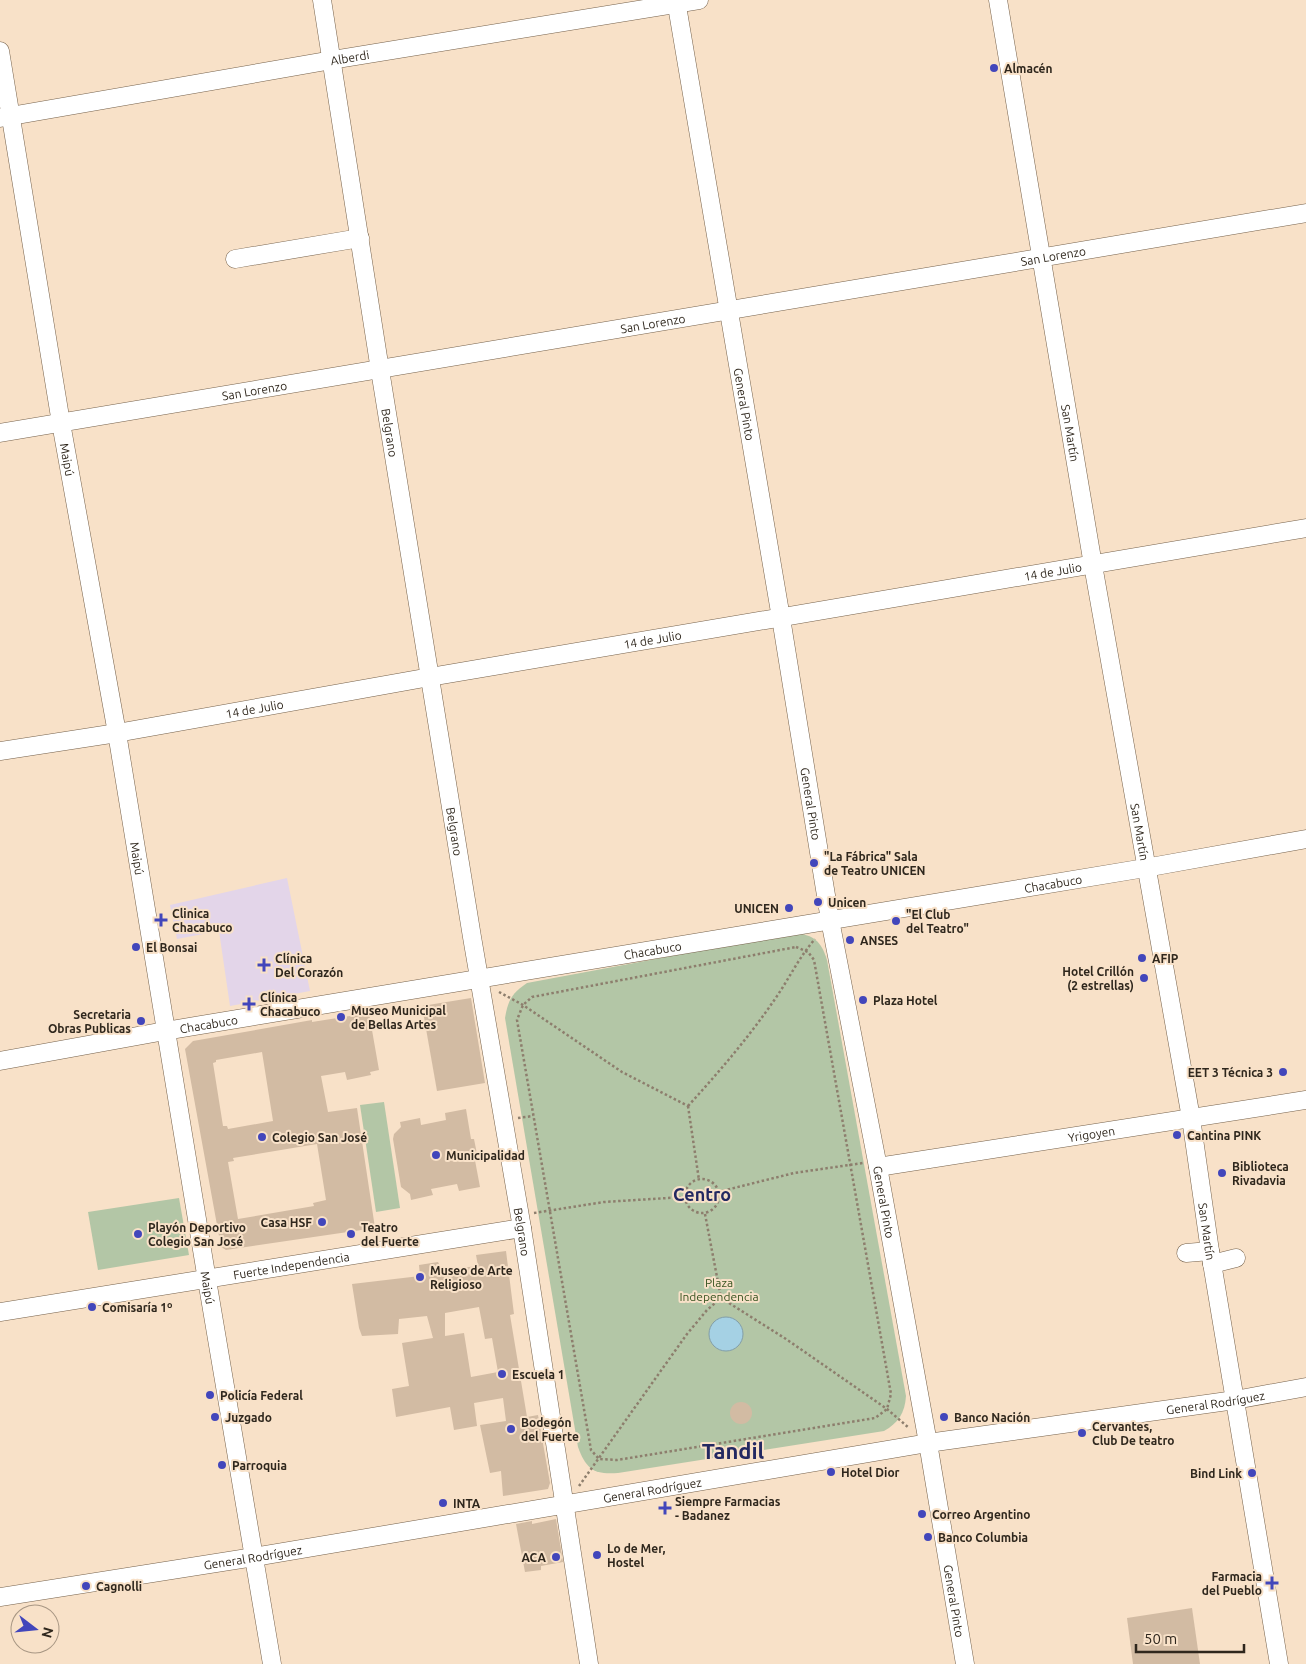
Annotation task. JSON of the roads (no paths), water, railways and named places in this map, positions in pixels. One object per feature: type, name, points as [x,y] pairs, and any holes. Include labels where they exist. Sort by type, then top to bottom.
[{"type":"street","name":"Belgrano","points":[[322,0],[479,980],[521,1222],[589,1664]]},
{"type":"street","name":"Alberdi","points":[[6,117],[332,60],[676,2],[699,0]]},
{"type":"street","name":"San Martín","points":[[998,0],[1145,868],[1190,1118],[1234,1400],[1279,1664]]},
{"type":"street","name":"General Pinto","points":[[676,2],[781,618],[830,920],[928,1443],[964,1664]]},
{"type":"street","name":"Maipú","points":[[0,52],[6,117],[117,733],[165,1031],[272,1664]]},
{"type":"street","name":"San Lorenzo","points":[[0,433],[1306,214]]},
{"type":"street","points":[[235,259],[360,238]]},
{"type":"street","name":"14 de Julio","points":[[0,751],[117,733],[430,676],[1306,528]]},
{"type":"street","name":"Chacabuco","points":[[0,1061],[165,1031],[1145,868],[1306,839]]},
{"type":"street","name":"Yrigoyen","points":[[877,1164],[1306,1100]]},
{"type":"street","name":"Fuerte Independencia","points":[[0,1312],[207,1280],[521,1222]]},
{"type":"street","points":[[1186,1253],[1211,1258],[1236,1258]]},
{"type":"street","name":"General Rodríguez","points":[[0,1597],[254,1557],[928,1443],[1234,1400],[1306,1387]]},
{"type":"water","points":[[726,1317],[733,1318],[738,1322],[742,1327],[742,1341],[738,1346],[733,1350],[726,1351],[719,1350],[714,1346],[710,1341],[709,1334],[710,1327],[714,1322],[719,1318]]},
{"type":"place","name":"Almacén","points":[[994,68]]},
{"type":"place","name":"\"La Fábrica\" Sala de Teatro UNICEN","points":[[814,863]]},
{"type":"place","name":"Unicen","points":[[818,902]]},
{"type":"place","name":"UNICEN","points":[[789,908]]},
{"type":"place","name":"Clinica Chacabuco","points":[[161,920]]},
{"type":"place","name":"\"El Club del Teatro\"","points":[[896,921]]},
{"type":"place","name":"ANSES","points":[[850,940]]},
{"type":"place","name":"El Bonsai","points":[[136,947]]},
{"type":"place","name":"AFIP","points":[[1142,958]]},
{"type":"place","name":"Clínica Del Corazón","points":[[264,965]]},
{"type":"place","name":"Hotel Crillón (2 estrellas)","points":[[1144,978]]},
{"type":"place","name":"Plaza Hotel","points":[[863,1000]]},
{"type":"place","name":"Clínica Chacabuco","points":[[249,1004]]},
{"type":"place","name":"Museo Municipal de Bellas Artes","points":[[341,1017]]},
{"type":"place","name":"Secretaria Obras Publicas","points":[[141,1021]]},
{"type":"place","name":"EET 3 Técnica 3","points":[[1283,1072]]},
{"type":"place","name":"Cantina PINK","points":[[1177,1135]]},
{"type":"place","name":"Colegio San José","points":[[262,1137]]},
{"type":"place","name":"Municipalidad","points":[[436,1155]]},
{"type":"place","name":"Biblioteca Rivadavia","points":[[1222,1173]]},
{"type":"place","name":"Casa HSF","points":[[322,1222]]},
{"type":"place","name":"Playón Deportivo Colegio San José","points":[[138,1234]]},
{"type":"place","name":"Teatro del Fuerte","points":[[351,1234]]},
{"type":"place","name":"Museo de Arte Religioso","points":[[420,1277]]},
{"type":"place","name":"Comisaría 1º","points":[[92,1307]]},
{"type":"place","name":"Escuela 1","points":[[502,1374]]},
{"type":"place","name":"Policía Federal","points":[[210,1395]]},
{"type":"place","name":"Juzgado","points":[[215,1417]]},
{"type":"place","name":"Banco Nación","points":[[944,1417]]},
{"type":"place","name":"Bodegón del Fuerte","points":[[511,1429]]},
{"type":"place","name":"Cervantes, Club De teatro","points":[[1082,1433]]},
{"type":"place","name":"Parroquia","points":[[222,1465]]},
{"type":"place","name":"Hotel Dior","points":[[831,1472]]},
{"type":"place","name":"Bind Link","points":[[1252,1473]]},
{"type":"place","name":"INTA","points":[[443,1503]]},
{"type":"place","name":"Siempre Farmacias - Badanez","points":[[665,1508]]},
{"type":"place","name":"Correo Argentino","points":[[922,1514]]},
{"type":"place","name":"Banco Columbia","points":[[928,1537]]},
{"type":"place","name":"Lo de Mer, Hostel","points":[[597,1555]]},
{"type":"place","name":"ACA","points":[[556,1557]]},
{"type":"place","name":"Farmacia del Pueblo","points":[[1272,1583]]},
{"type":"place","name":"Cagnolli","points":[[86,1586]]},
{"type":"district","name":"Centro","points":[[702,1194]]},
{"type":"district","name":"Tandil","points":[[733,1450]]},
{"type":"park label","name":"Plaza Independencia","points":[[719,1289]]}]
